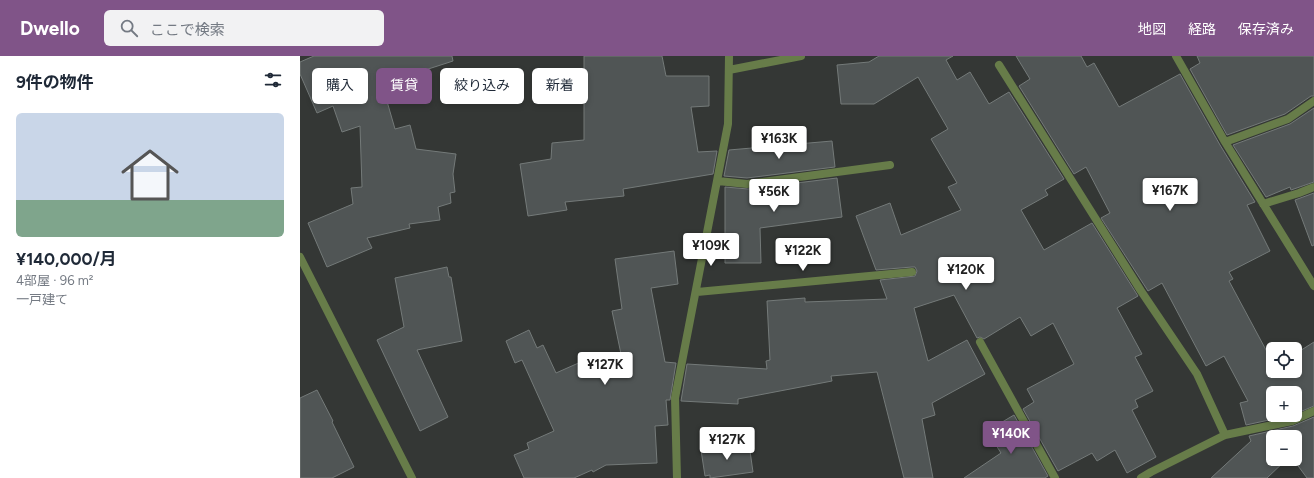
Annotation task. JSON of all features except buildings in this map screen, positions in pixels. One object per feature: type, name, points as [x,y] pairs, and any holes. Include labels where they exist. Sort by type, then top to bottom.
[{"type":"street","points":[[677,478],[675,398],[728,124],[728,56]]},
{"type":"street","points":[[729,70],[801,56]]},
{"type":"street","points":[[1176,56],[1225,142],[1314,286]]},
{"type":"street","points":[[999,65],[1141,291],[1197,374],[1224,435]]},
{"type":"street","points":[[1225,142],[1288,119],[1314,101]]},
{"type":"street","points":[[718,181],[747,184],[890,165]]},
{"type":"street","points":[[1263,204],[1314,187]]},
{"type":"street","points":[[300,257],[303,271],[412,478]]},
{"type":"street","points":[[696,292],[912,272]]},
{"type":"street","points":[[980,342],[1054,478]]},
{"type":"street","points":[[1141,478],[1224,435],[1292,421],[1314,411]]}]
